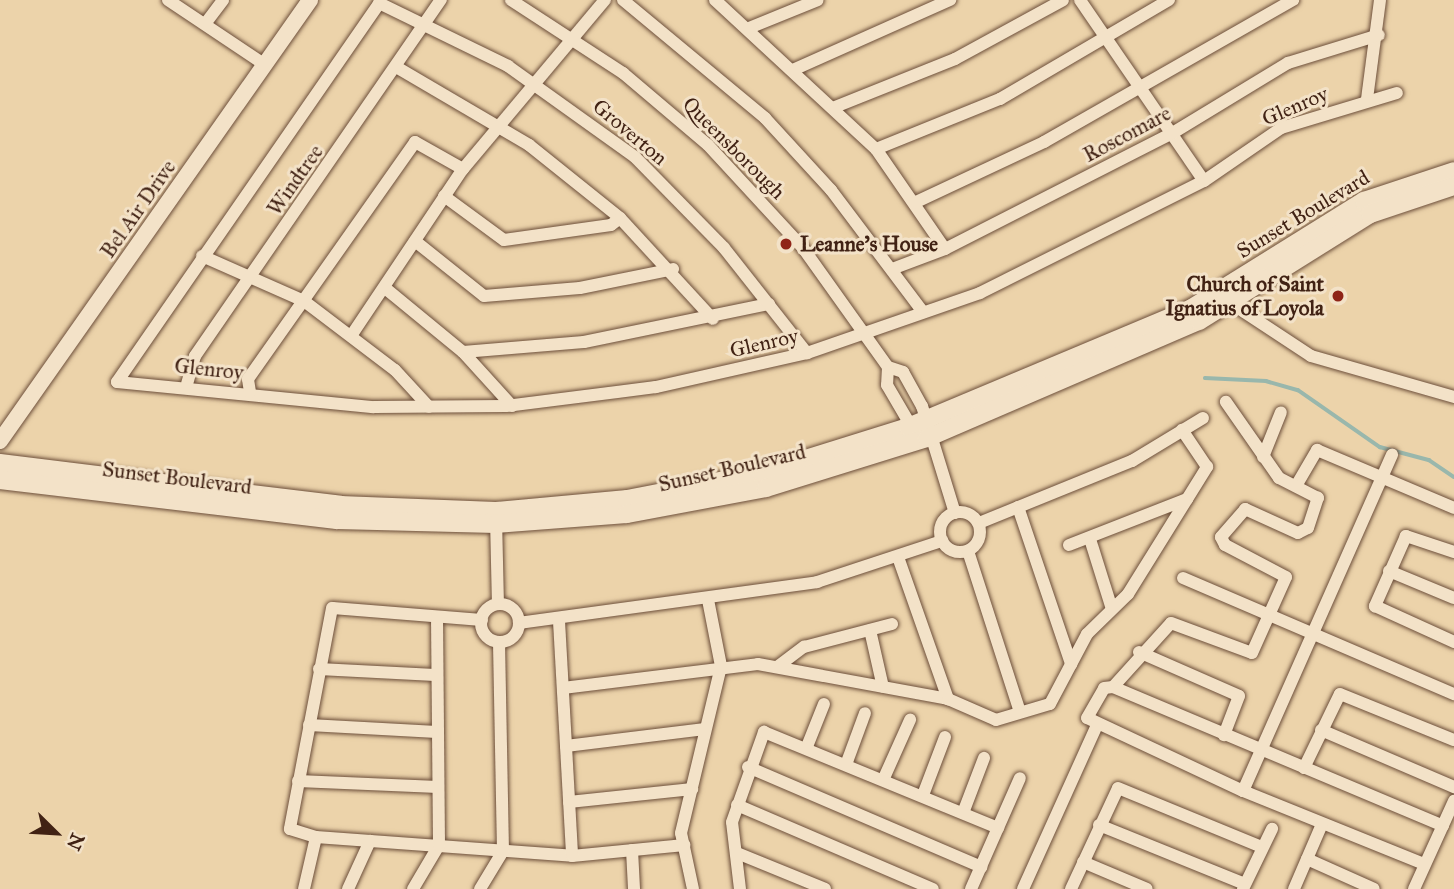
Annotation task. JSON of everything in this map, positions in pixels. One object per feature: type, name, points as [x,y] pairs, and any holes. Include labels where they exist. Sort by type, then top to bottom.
[{"type":"main road","name":"Sunset Boulevard","points":[[1222,298],[1364,201],[1454,172]]},
{"type":"main road","name":"Sunset Boulevard","points":[[0,480],[337,520],[627,514],[766,488],[927,429],[1222,298],[1370,214],[1454,186]]},
{"type":"main road","name":"Sunset Boulevard","points":[[0,463],[340,505],[496,518],[627,499],[761,473],[908,427],[927,429]]},
{"type":"street","points":[[168,0],[265,65]]},
{"type":"street","points":[[205,24],[223,0]]},
{"type":"street","name":"Bel Air Drive","points":[[0,442],[310,0]]},
{"type":"street","name":"Windtree","points":[[187,384],[195,356],[398,68],[441,0]]},
{"type":"street","name":"Queensborough","points":[[511,0],[573,38],[652,96],[734,171],[803,248],[888,367]]},
{"type":"street","points":[[351,336],[463,169],[605,0]]},
{"type":"street","points":[[623,0],[765,118],[892,269],[923,313]]},
{"type":"street","points":[[715,0],[795,69],[876,149],[945,249]]},
{"type":"street","points":[[749,28],[818,0]]},
{"type":"street","points":[[795,69],[950,0]]},
{"type":"street","points":[[835,107],[955,59],[1063,0]]},
{"type":"street","points":[[1080,0],[1139,90],[1204,181]]},
{"type":"street","points":[[876,149],[1000,99],[1106,39],[1168,0]]},
{"type":"street","points":[[914,203],[1139,90],[1293,0]]},
{"type":"street","points":[[1367,99],[1379,35],[1380,0]]},
{"type":"street","name":"Groverton","points":[[202,256],[379,3],[428,22],[536,83],[677,197],[769,304],[807,353]]},
{"type":"street","name":"Roscomare","points":[[892,269],[945,249],[1171,134],[1288,63],[1379,35]]},
{"type":"street","points":[[398,68],[499,126],[620,218],[673,269],[713,318]]},
{"type":"street","name":"Glenroy","points":[[202,256],[117,382],[187,384],[429,407],[512,406],[656,387],[807,353],[866,335],[923,313],[1062,255],[1204,181],[1281,128],[1367,99],[1397,93]]},
{"type":"street","points":[[250,392],[248,379],[415,142],[463,169]]},
{"type":"street","points":[[444,195],[504,240],[611,226],[620,218]]},
{"type":"street","points":[[415,241],[484,296],[580,288],[673,269]]},
{"type":"street","points":[[202,256],[304,302],[351,336],[429,407]]},
{"type":"street","points":[[385,288],[463,352],[512,406]]},
{"type":"street","points":[[1222,298],[1322,361],[1454,397]]},
{"type":"street","points":[[463,352],[584,342],[713,318],[769,304]]},
{"type":"street","points":[[908,427],[887,385],[888,367],[903,372],[927,429],[955,513],[979,523],[1132,461],[1203,418]]},
{"type":"street","points":[[1113,687],[1139,652],[1171,623],[1252,653],[1284,573],[1224,545],[1221,537],[1245,509],[1304,532],[1318,498],[1296,486],[1262,457],[1226,402]]},
{"type":"street","points":[[1262,457],[1282,412]]},
{"type":"street","points":[[563,688],[721,666],[777,667],[948,698],[996,720],[1050,704],[1087,634],[1112,609],[1207,467],[1182,430]]},
{"type":"street","points":[[1296,486],[1317,450],[1454,508]]},
{"type":"street","points":[[1243,791],[1378,475],[1392,454]]},
{"type":"street","points":[[1069,545],[1188,499]]},
{"type":"street","points":[[1018,507],[1071,664]]},
{"type":"street","points":[[955,513],[942,524],[943,541],[951,550],[968,551]]},
{"type":"street","points":[[482,621],[498,604],[496,518]]},
{"type":"street","points":[[968,551],[980,536],[979,523]]},
{"type":"street","points":[[1454,552],[1406,536],[1389,571],[1377,610],[1454,642]]},
{"type":"street","points":[[1090,539],[1112,609]]},
{"type":"street","points":[[519,623],[559,621],[817,582],[943,541]]},
{"type":"street","points":[[968,551],[1020,712]]},
{"type":"street","points":[[898,557],[948,698]]},
{"type":"street","points":[[1389,571],[1454,598]]},
{"type":"street","points":[[1183,578],[1454,694]]},
{"type":"street","points":[[693,889],[684,845],[692,789],[721,666],[708,600]]},
{"type":"street","points":[[498,604],[510,607],[519,623]]},
{"type":"street","points":[[482,621],[332,608],[290,829],[316,837],[572,856],[684,845]]},
{"type":"street","points":[[412,889],[439,845],[435,675],[437,617]]},
{"type":"street","points":[[482,621],[484,632],[499,642],[510,639],[519,623]]},
{"type":"street","points":[[559,621],[572,856]]},
{"type":"street","points":[[777,667],[804,647],[892,624]]},
{"type":"street","points":[[870,630],[883,687]]},
{"type":"street","points":[[480,889],[503,851],[499,642]]},
{"type":"street","points":[[1139,652],[1239,696],[1224,734]]},
{"type":"street","points":[[319,669],[435,675]]},
{"type":"street","points":[[1424,864],[1243,791],[1096,727],[1087,718],[1104,688],[1113,687],[1443,826]]},
{"type":"street","points":[[1304,768],[1340,694],[1454,740]]},
{"type":"street","points":[[808,744],[824,704]]},
{"type":"street","points":[[847,762],[865,713]]},
{"type":"street","points":[[884,778],[910,720]]},
{"type":"street","points":[[309,725],[437,732]]},
{"type":"street","points":[[1023,889],[1096,727]]},
{"type":"street","points":[[566,746],[705,729]]},
{"type":"street","points":[[1321,730],[1454,787]]},
{"type":"street","points":[[740,889],[732,822],[748,767],[764,732],[808,744],[998,828]]},
{"type":"street","points":[[923,795],[945,737]]},
{"type":"street","points":[[963,813],[985,758]]},
{"type":"street","points":[[748,767],[981,867]]},
{"type":"street","points":[[971,889],[1020,778]]},
{"type":"street","points":[[298,781],[438,787]]},
{"type":"street","points":[[1071,889],[1114,791],[1122,788],[1262,847]]},
{"type":"street","points":[[569,802],[692,789]]},
{"type":"street","points":[[1414,889],[1454,801]]},
{"type":"street","points":[[737,806],[933,889]]},
{"type":"street","points":[[1294,889],[1322,824]]},
{"type":"street","points":[[1099,825],[1244,886],[1272,829]]},
{"type":"street","points":[[304,889],[316,837]]},
{"type":"street","points":[[348,889],[370,841]]},
{"type":"street","points":[[632,850],[634,889]]},
{"type":"street","points":[[737,853],[825,889]]},
{"type":"street","points":[[1307,859],[1374,889]]},
{"type":"street","points":[[1083,862],[1147,889]]},
{"type":"waterway","points":[[1205,378],[1266,381],[1298,390],[1380,447],[1429,460],[1454,477]]},
{"type":"place","name":"Leanne's House","points":[[786,244]]},
{"type":"place","name":"Church of Saint Ignatius of Loyola","points":[[1338,296]]}]
